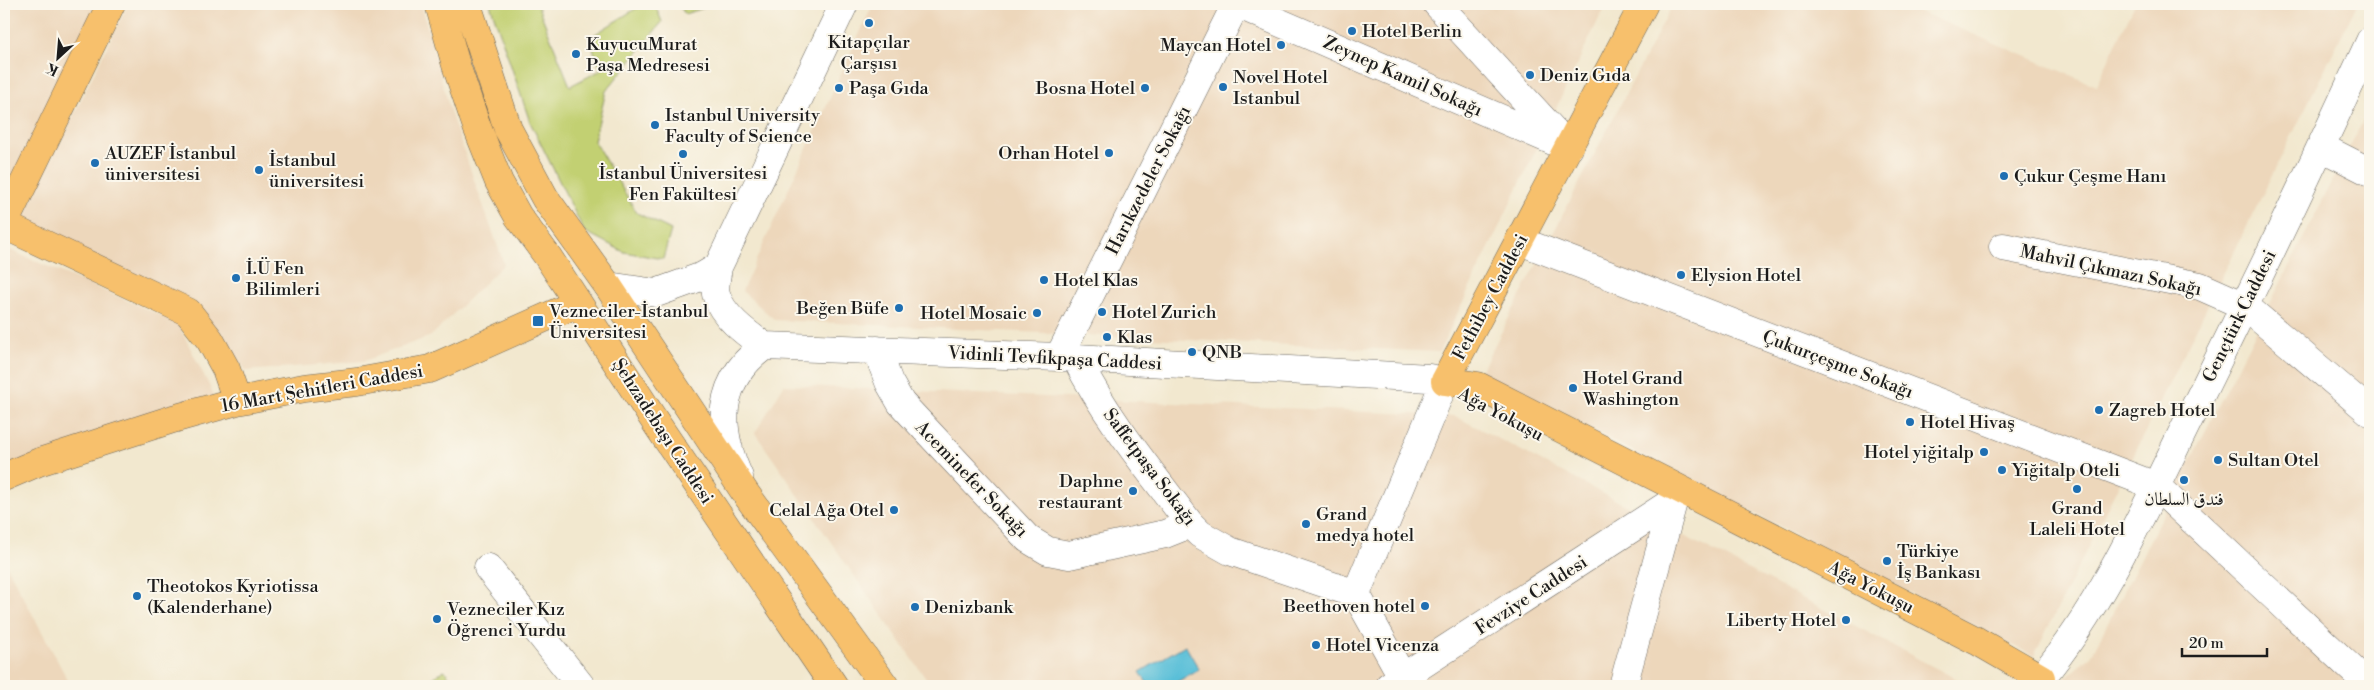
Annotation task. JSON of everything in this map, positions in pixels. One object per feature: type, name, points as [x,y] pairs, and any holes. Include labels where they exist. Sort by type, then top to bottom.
[{"type":"main road","points":[[111,4],[4,224],[188,312],[210,340],[226,369],[237,401]]},
{"type":"main road","name":"Şehzadebaşı Caddesi","points":[[439,4],[456,65],[499,182],[518,216],[834,686]]},
{"type":"main road","name":"Şehzadebaşı Caddesi","points":[[468,4],[508,129],[545,198],[608,286],[746,494],[885,686]]},
{"type":"main road","name":"Fethibey Caddesi","points":[[1445,381],[1644,4]]},
{"type":"main road","name":"16 Mart Şehitleri Caddesi","points":[[4,477],[39,462],[173,419],[237,401],[304,388],[366,381],[430,369],[578,303]]},
{"type":"main road","name":"Ağa Yokuşu","points":[[1445,381],[1458,394],[1675,495],[1977,641],[2037,682]]},
{"type":"main road","name":"Ağa Yokuşu","points":[[1675,495],[1976,660],[2016,686]]},
{"type":"street","points":[[746,494],[734,467],[723,411],[726,392],[736,373],[750,356],[764,346],[749,335],[721,307],[715,292],[718,267],[844,4]]},
{"type":"street","name":"Zeynep Kamil Sokağı","points":[[1237,4],[1569,148]]},
{"type":"street","name":"Harıkzedeler Sokağı","points":[[1068,358],[1237,4]]},
{"type":"street","points":[[1438,4],[1569,148]]},
{"type":"street","name":"Gençtürk Caddesi","points":[[2037,682],[2063,651],[2099,595],[2156,486],[2321,147],[2370,41]]},
{"type":"street","points":[[2321,147],[2370,172]]},
{"type":"street","name":"Çukurçeşme Sokağı","points":[[1520,241],[2156,486]]},
{"type":"street","name":"Mahvil Çıkmazı Sokağı","points":[[2003,247],[2200,286],[2244,306],[2370,412]]},
{"type":"street","points":[[608,286],[656,293],[694,280],[718,267]]},
{"type":"street","name":"Vidinli Tevfikpaşa Caddesi","points":[[764,346],[1068,358],[1429,378],[1445,381]]},
{"type":"street","name":"Aceminefer Sokağı","points":[[877,350],[889,382],[901,403],[1028,539],[1048,550],[1069,555],[1104,549],[1165,534],[1190,524]]},
{"type":"street","name":"Saffetpaşa Sokağı","points":[[1068,358],[1089,384],[1124,436],[1190,524],[1200,534],[1230,552],[1356,594]]},
{"type":"street","name":"Fethibey Caddesi","points":[[1356,594],[1445,381]]},
{"type":"street","points":[[2156,486],[2370,686]]},
{"type":"street","points":[[1623,686],[1675,495]]},
{"type":"street","name":"Fevziye Caddesi","points":[[1395,683],[1675,495]]},
{"type":"street","points":[[488,568],[581,686]]},
{"type":"street","points":[[1356,594],[1395,683]]},
{"type":"shaded area","points":[[4,4],[97,4],[4,198]]},
{"type":"shaded area","name":"İstanbul üniversitesi","points":[[128,4],[421,4],[452,118],[504,264],[431,336],[364,361],[246,371],[195,304],[21,222]]},
{"type":"shaded area","points":[[873,4],[1606,4],[1439,352],[775,320],[742,291]]},
{"type":"shaded area","points":[[1673,4],[1901,4],[2096,86],[2135,4],[2357,4],[2034,656],[1480,373]]},
{"type":"shaded area","points":[[2370,107],[2370,686],[2055,686],[2091,656]]},
{"type":"shaded area","points":[[5,248],[177,322],[214,395],[4,467]]},
{"type":"shaded area","points":[[784,385],[1455,416],[1970,686],[931,686],[755,433]]},
{"type":"shaded area","points":[[4,561],[71,686],[4,686]]},
{"type":"green space","points":[[490,4],[537,4],[570,86],[601,70],[589,38],[643,4],[655,4],[662,22],[606,91],[594,141],[637,213],[671,230],[663,259],[624,252],[584,231],[530,122]]},
{"type":"green space","points":[[678,4],[716,4],[685,14]]},
{"type":"green space","points":[[444,670],[456,686],[422,686]]},
{"type":"water","points":[[1185,645],[1199,669],[1170,686],[1149,686],[1140,672]]},
{"type":"place","name":"Kitapçılar Çarşısı","points":[[869,23]]},
{"type":"place","name":"Hotel Berlin","points":[[1352,31]]},
{"type":"place","name":"Maycan Hotel","points":[[1281,45]]},
{"type":"place","name":"KuyucuMurat Paşa Medresesi","points":[[576,54]]},
{"type":"place","name":"Deniz Gıda","points":[[1530,75]]},
{"type":"place","name":"Novel Hotel Istanbul","points":[[1223,87]]},
{"type":"place","name":"Paşa Gıda","points":[[839,88]]},
{"type":"place","name":"Bosna Hotel","points":[[1145,88]]},
{"type":"place","name":"Istanbul University Faculty of Science","points":[[655,125]]},
{"type":"place","name":"Orhan Hotel","points":[[1109,153]]},
{"type":"place","name":"İstanbul Üniversitesi Fen Fakültesi","points":[[683,154]]},
{"type":"place","name":"AUZEF İstanbul üniversitesi","points":[[95,163]]},
{"type":"place","name":"İstanbul üniversitesi","points":[[259,170]]},
{"type":"place","name":"Çukur Çeşme Hanı","points":[[2004,176]]},
{"type":"place","name":"Elysion Hotel","points":[[1681,275]]},
{"type":"place","name":"İ.Ü Fen Bilimleri","points":[[236,278]]},
{"type":"place","name":"Hotel Klas","points":[[1044,280]]},
{"type":"place","name":"Beğen Büfe","points":[[899,308]]},
{"type":"place","name":"Hotel Zurich","points":[[1102,312]]},
{"type":"place","name":"Hotel Mosaic","points":[[1037,313]]},
{"type":"place","name":"Vezneciler-İstanbul Üniversitesi","points":[[538,321]]},
{"type":"place","name":"Klas","points":[[1107,337]]},
{"type":"place","name":"QNB","points":[[1192,352]]},
{"type":"place","name":"Hotel Grand Washington","points":[[1573,388]]},
{"type":"place","name":"Zagreb Hotel","points":[[2099,410]]},
{"type":"place","name":"Hotel Hivaş","points":[[1910,422]]},
{"type":"place","name":"Hotel yiğitalp","points":[[1984,452]]},
{"type":"place","name":"Sultan Otel","points":[[2218,460]]},
{"type":"place","name":"Yiğitalp Oteli","points":[[2002,470]]},
{"type":"place","name":"فندق السلطان","points":[[2184,480]]},
{"type":"place","name":"Grand Laleli Hotel","points":[[2077,489]]},
{"type":"place","name":"Daphne restaurant","points":[[1133,491]]},
{"type":"place","name":"Celal Ağa Otel","points":[[894,510]]},
{"type":"place","name":"Grand medya hotel","points":[[1306,524]]},
{"type":"place","name":"Türkiye İş Bankası","points":[[1887,561]]},
{"type":"place","name":"Theotokos Kyriotissa (Kalenderhane)","points":[[137,596]]},
{"type":"place","name":"Beethoven hotel","points":[[1425,606]]},
{"type":"place","name":"Denizbank","points":[[915,607]]},
{"type":"place","name":"Vezneciler Kız Öğrenci Yurdu","points":[[437,619]]},
{"type":"place","name":"Liberty Hotel","points":[[1846,620]]},
{"type":"place","name":"Hotel Vicenza","points":[[1316,645]]}]
